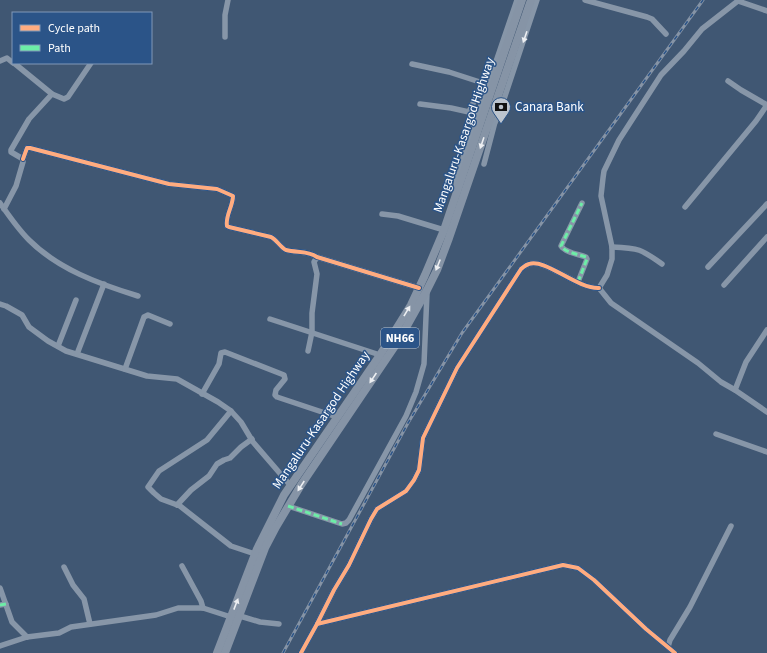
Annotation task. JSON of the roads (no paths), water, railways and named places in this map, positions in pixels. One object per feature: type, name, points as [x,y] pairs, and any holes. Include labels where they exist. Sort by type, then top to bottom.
[{"type":"highway","name":"Mangaluru-Kasargod Highway","points":[[225,653],[265,548],[288,506],[399,340],[423,289],[522,0]]},
{"type":"highway","name":"Mangaluru-Kasargod Highway","points":[[217,653],[255,554],[290,485],[380,355],[411,305],[437,270],[531,0]]},
{"type":"street","points":[[225,37],[225,15],[228,0]]},
{"type":"street","points":[[455,199],[457,176],[485,83],[517,0]]},
{"type":"street","points":[[484,164],[495,122],[537,0]]},
{"type":"street","points":[[585,0],[652,19],[666,34]]},
{"type":"street","points":[[599,288],[607,275],[612,258],[612,247],[602,196],[602,185],[604,171],[618,140],[661,75],[684,51],[702,29],[739,1],[767,11]]},
{"type":"street","points":[[0,61],[7,58],[12,62]]},
{"type":"street","points":[[14,64],[52,94],[61,99],[66,99],[90,64]]},
{"type":"street","points":[[412,64],[449,72],[485,83]]},
{"type":"street","points":[[685,207],[756,121],[767,105],[740,90],[728,81]]},
{"type":"street","points":[[420,104],[469,112],[485,83]]},
{"type":"street","points":[[22,159],[12,154],[11,150],[29,119],[52,94]]},
{"type":"street","points":[[486,129],[495,122]]},
{"type":"street","points":[[4,209],[16,186],[22,159],[27,148],[30,148],[169,184],[217,189],[233,196],[226,222],[227,226],[238,230],[271,237],[283,248],[288,250],[313,253],[317,257],[423,289],[426,329],[424,364],[416,392],[406,416],[349,520],[342,524],[288,506]]},
{"type":"street","points":[[578,282],[587,259],[586,257],[563,249],[561,246],[582,203]]},
{"type":"street","points":[[0,204],[16,226],[30,241],[54,260],[63,266],[104,284],[138,296]]},
{"type":"street","points":[[708,267],[767,204]]},
{"type":"street","points":[[382,214],[398,216],[444,230]]},
{"type":"street","points":[[724,285],[767,237]]},
{"type":"street","points":[[612,247],[641,250],[662,264]]},
{"type":"street","points":[[308,351],[312,332],[312,313],[316,274],[314,262],[317,257]]},
{"type":"street","points":[[301,653],[349,565],[377,509],[406,491],[414,480],[419,470],[423,438],[457,368],[521,269],[530,263],[537,263],[546,266],[590,287],[599,288],[610,303],[698,363],[721,382],[767,412]]},
{"type":"street","points":[[77,354],[104,284]]},
{"type":"street","points":[[58,346],[76,300]]},
{"type":"street","points":[[0,304],[22,316],[29,327],[48,341],[58,346],[77,354],[147,376],[177,379],[218,402],[231,411],[241,422],[252,439],[290,485]]},
{"type":"street","points":[[125,369],[144,317],[148,315],[170,324]]},
{"type":"street","points":[[270,319],[380,355]]},
{"type":"street","points":[[735,390],[746,362],[767,330]]},
{"type":"street","points":[[202,394],[219,364],[221,353],[225,352],[283,374],[285,379],[275,392],[277,397],[337,417]]},
{"type":"street","points":[[231,411],[207,440],[159,471],[148,487],[161,499],[177,504],[230,546],[255,554]]},
{"type":"street","points":[[716,434],[767,452]]},
{"type":"street","points":[[177,504],[191,490],[209,476],[222,461],[230,458],[252,439]]},
{"type":"street","points":[[668,647],[670,640],[690,607],[731,526]]},
{"type":"street","points":[[182,566],[201,600],[203,608]]},
{"type":"street","points":[[317,624],[563,566],[578,568],[594,580],[646,629],[675,653]]},
{"type":"street","points":[[64,567],[73,585],[84,599],[90,624]]},
{"type":"street","points":[[0,588],[3,605],[12,622],[27,637]]},
{"type":"street","points":[[0,646],[27,637],[59,633],[71,627],[126,620],[178,608],[203,608],[231,617]]},
{"type":"street","points":[[240,616],[260,622],[279,624]]},
{"type":"railway","points":[[283,653],[408,423],[462,333],[703,0]]},
{"type":"place","name":"Canara Bank","points":[[501,124]]}]
